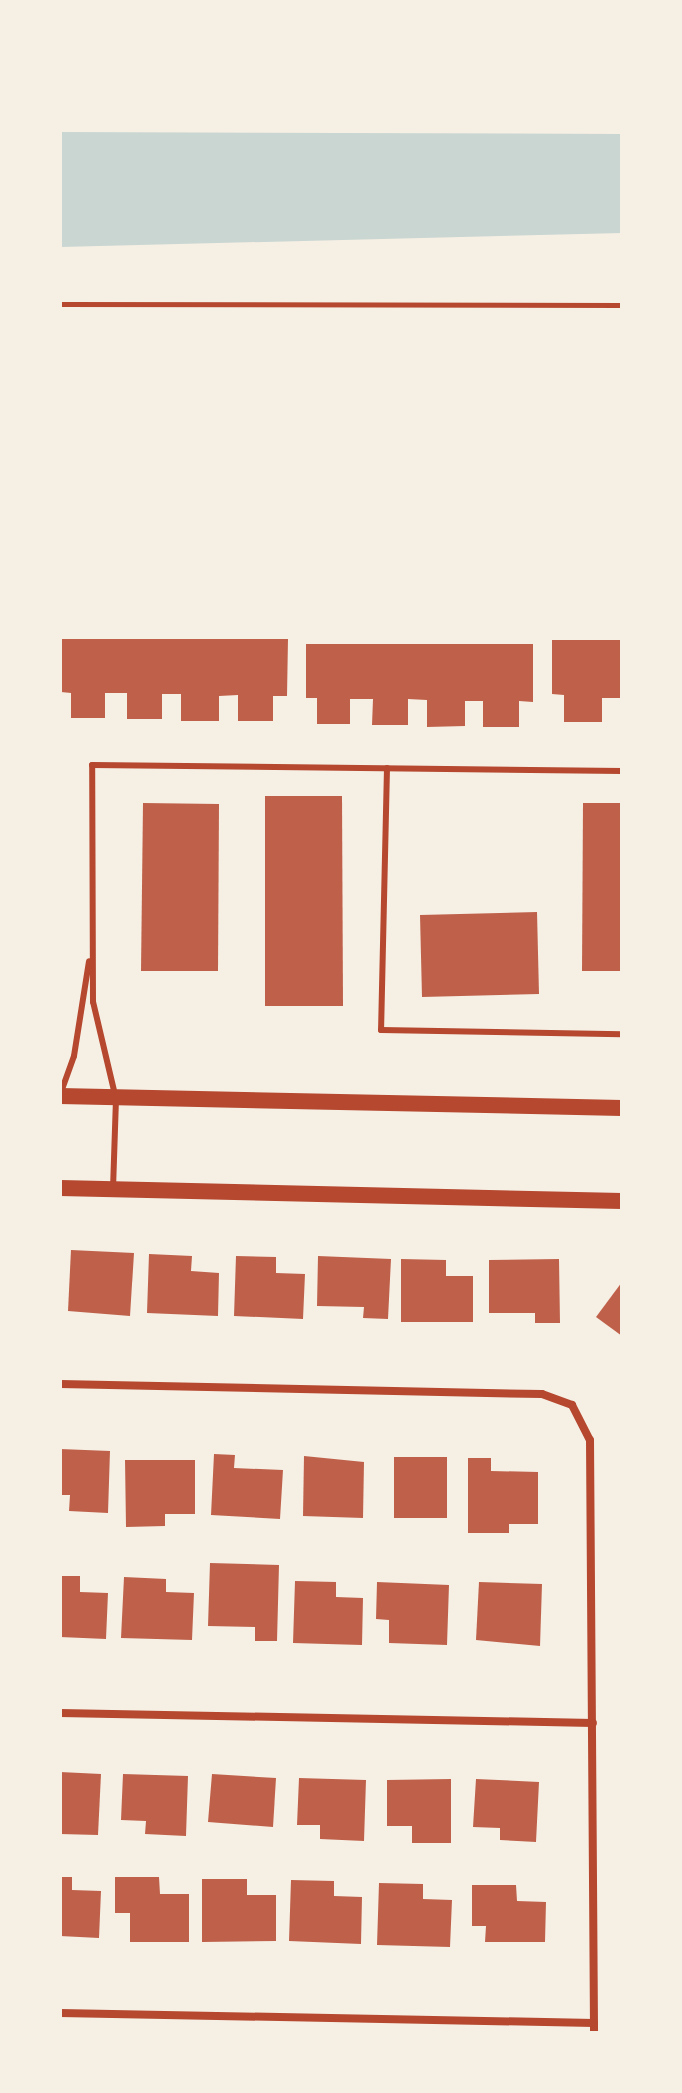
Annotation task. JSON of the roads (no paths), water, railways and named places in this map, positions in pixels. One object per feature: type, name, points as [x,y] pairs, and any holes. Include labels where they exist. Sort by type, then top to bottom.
[{"type":"main road","points":[[60,1096],[622,1108]]},
{"type":"main road","points":[[60,1188],[622,1201]]},
{"type":"street","points":[[60,1384],[542,1394],[572,1405],[590,1440],[594,2028],[60,2013]]},
{"type":"street","points":[[60,1713],[593,1723]]},
{"type":"lane","points":[[113,1189],[116,1099],[93,1002],[92,765],[622,771]]},
{"type":"lane","points":[[387,768],[381,1030],[622,1034]]},
{"type":"lane","points":[[60,1096],[74,1056],[91,950]]}]
